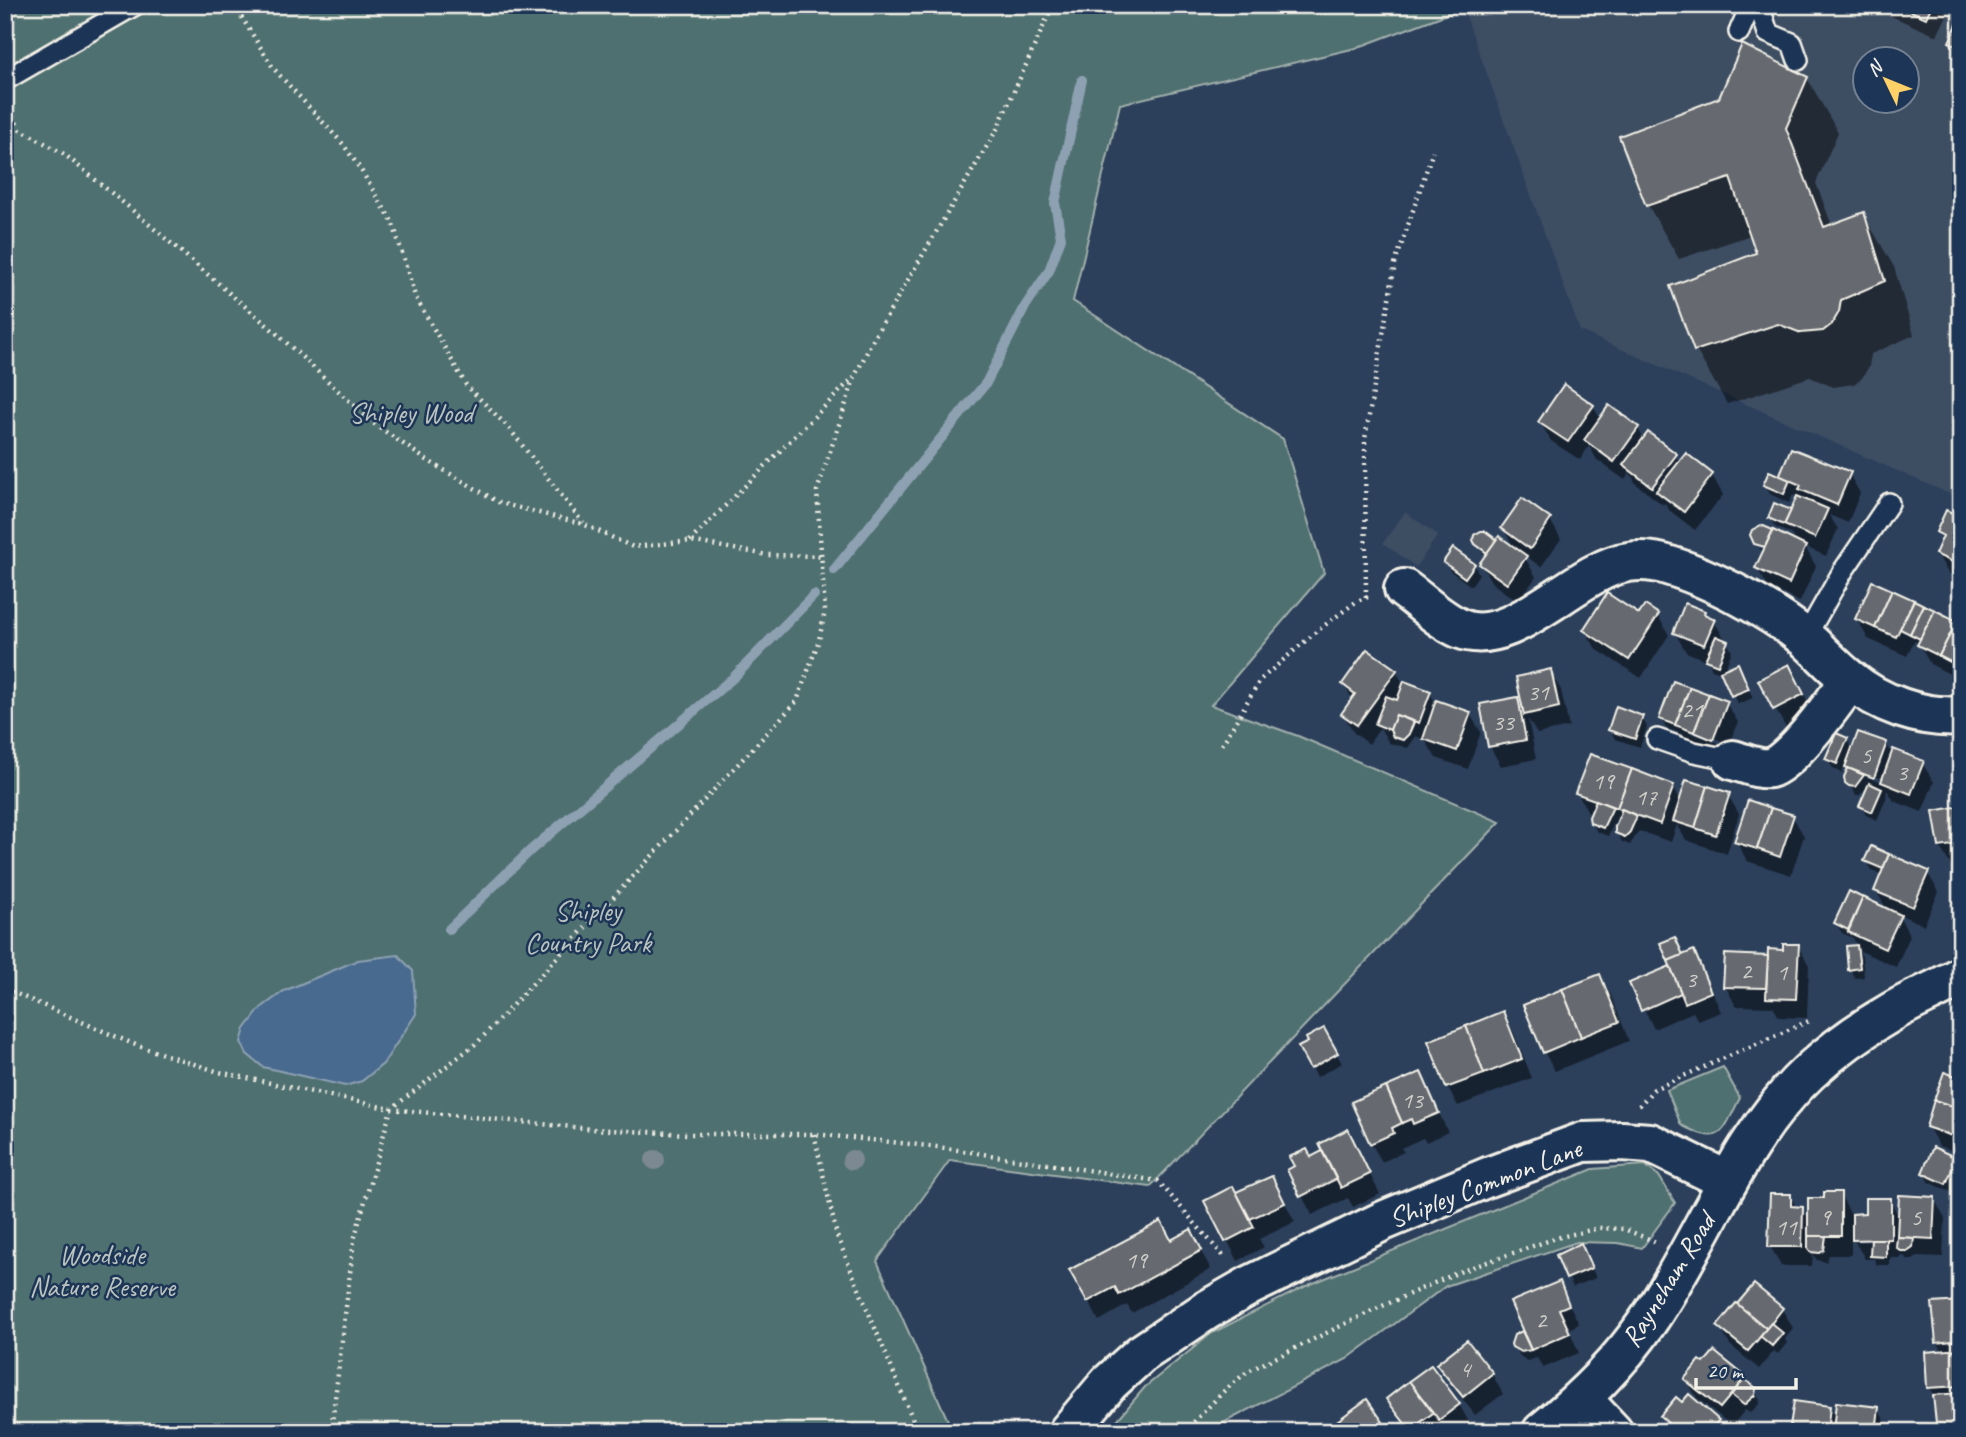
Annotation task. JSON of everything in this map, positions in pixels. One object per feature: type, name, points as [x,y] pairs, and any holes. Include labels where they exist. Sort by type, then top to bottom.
[{"type":"street","points":[[1404,589],[1444,620],[1457,645],[1479,631],[1513,625],[1571,586],[1626,562],[1644,561],[1671,566],[1772,614],[1805,638],[1850,680],[1894,706],[1939,717],[1961,716]]},
{"type":"street","points":[[1733,760],[1759,768],[1769,768],[1780,763],[1826,713],[1850,680]]},
{"type":"street","points":[[1728,1181],[1773,1113],[1808,1073],[1860,1032],[1891,1012],[1961,976]]},
{"type":"street","name":"Shipley Common Lane","points":[[1068,1432],[1109,1383],[1141,1354],[1249,1286],[1383,1221],[1488,1177],[1583,1142],[1609,1142],[1650,1143],[1728,1181]]},
{"type":"street","name":"Rayneham Road","points":[[1542,1432],[1582,1399],[1632,1344],[1688,1256],[1728,1181]]},
{"type":"street","points":[[1582,1399],[1612,1432]]},
{"type":"lane","points":[[5,80],[135,5]]},
{"type":"lane","points":[[1739,32],[1751,5]]},
{"type":"lane","points":[[1759,5],[1768,33],[1793,43],[1798,61]]},
{"type":"lane","points":[[1805,638],[1843,571],[1889,503]]},
{"type":"lane","points":[[1657,739],[1693,752],[1733,760]]},
{"type":"path","points":[[234,5],[274,69],[342,144],[387,212],[393,223],[415,296],[466,385],[508,427],[583,524]]},
{"type":"path","points":[[331,1432],[354,1240],[391,1109],[478,1042],[797,701],[819,640],[825,611],[817,491],[855,376],[876,334],[997,129],[1053,5]]},
{"type":"path","points":[[5,102],[20,128],[64,153],[122,201],[275,332],[373,423],[425,459],[500,503],[583,524],[633,547],[690,541],[766,555],[821,556]]},
{"type":"path","points":[[1366,598],[1365,439],[1395,264],[1433,151]]},
{"type":"path","points":[[690,541],[855,376]]},
{"type":"path","points":[[1222,745],[1260,680],[1317,631],[1357,601],[1380,591],[1404,589]]},
{"type":"path","points":[[5,989],[138,1046],[219,1072],[391,1109],[592,1129],[687,1135],[814,1134],[938,1147],[1157,1181],[1249,1286]]},
{"type":"path","points":[[1609,1142],[1654,1089],[1819,1017]]},
{"type":"path","points":[[814,1134],[837,1236],[918,1432]]},
{"type":"path","points":[[1184,1432],[1248,1371],[1459,1272],[1599,1228],[1624,1229],[1688,1256]]},
{"type":"shaded area","points":[[1471,5],[1961,5],[1961,499],[1580,331],[1463,8]]},
{"type":"shaded area","points":[[1405,512],[1438,535],[1416,567],[1383,543]]},
{"type":"shaded area","points":[[398,955],[413,971],[416,1014],[383,1064],[362,1081],[345,1086],[263,1067],[247,1054],[241,1042],[245,1029],[261,1008],[284,991],[358,960]]},
{"type":"green space","name":"Shipley Country Park","points":[[5,5],[1471,5],[1356,48],[1120,104],[1073,301],[1283,439],[1324,573],[1211,705],[1298,736],[1500,822],[1150,1187],[950,1160],[877,1261],[953,1432],[5,1432]]},
{"type":"green space","points":[[1723,1067],[1740,1098],[1724,1128],[1719,1133],[1705,1135],[1681,1125],[1667,1090]]},
{"type":"green space","points":[[1645,1165],[1659,1176],[1675,1203],[1642,1248],[1618,1243],[1577,1242],[1446,1286],[1347,1359],[1206,1432],[1107,1432],[1145,1387],[1212,1333],[1306,1286],[1593,1169]]},
{"type":"building","points":[[1897,5],[1932,5],[1926,18]]},
{"type":"building","points":[[1961,16],[1961,48],[1949,42]]},
{"type":"building","points":[[1742,44],[1808,77],[1786,128],[1824,227],[1864,212],[1885,281],[1841,300],[1839,312],[1832,324],[1823,331],[1801,333],[1778,324],[1694,351],[1670,286],[1756,253],[1730,178],[1646,206],[1619,136],[1719,98]]},
{"type":"building","points":[[1564,384],[1594,405],[1568,442],[1538,422]]},
{"type":"building","points":[[1609,405],[1639,427],[1614,462],[1584,440]]},
{"type":"building","points":[[1648,432],[1677,454],[1652,487],[1623,465]]},
{"type":"building","points":[[1791,448],[1851,472],[1837,505],[1799,489],[1801,485],[1779,476]]},
{"type":"building","points":[[1686,453],[1713,474],[1684,512],[1656,491]]},
{"type":"building","points":[[1769,471],[1790,480],[1784,494],[1763,485]]},
{"type":"building","points":[[1797,496],[1828,509],[1815,538],[1784,525]]},
{"type":"building","points":[[1522,498],[1551,519],[1530,549],[1501,528]]},
{"type":"building","points":[[1774,503],[1791,510],[1784,525],[1768,518]]},
{"type":"building","points":[[1946,510],[1961,517],[1961,566],[1935,554],[1943,536],[1936,532]]},
{"type":"building","points":[[1761,525],[1773,530],[1765,547],[1754,544],[1750,535],[1752,530]]},
{"type":"building","points":[[1773,530],[1806,546],[1789,584],[1755,568]]},
{"type":"building","points":[[1481,531],[1497,540],[1487,553],[1473,540],[1474,535]]},
{"type":"building","points":[[1499,536],[1527,556],[1507,584],[1479,564]]},
{"type":"building","points":[[1453,548],[1475,564],[1465,578],[1443,562]]},
{"type":"building","points":[[1872,581],[1892,590],[1875,628],[1855,619]]},
{"type":"building","points":[[1892,590],[1914,600],[1896,637],[1875,628]]},
{"type":"building","points":[[1607,593],[1639,614],[1645,605],[1659,614],[1629,660],[1583,630]]},
{"type":"building","points":[[1914,600],[1924,605],[1910,634],[1900,629]]},
{"type":"building","points":[[1685,603],[1705,611],[1704,614],[1715,619],[1704,645],[1673,633]]},
{"type":"building","points":[[1924,605],[1935,610],[1920,639],[1910,634]]},
{"type":"building","points":[[1935,610],[1957,621],[1939,656],[1917,645]]},
{"type":"building","points":[[1957,621],[1961,623],[1960,667],[1939,656]]},
{"type":"building","points":[[1716,636],[1728,641],[1718,665],[1705,660]]},
{"type":"building","points":[[1367,649],[1397,670],[1357,725],[1341,714],[1355,694],[1342,684]]},
{"type":"building","points":[[1738,663],[1749,689],[1731,696],[1720,671]]},
{"type":"building","points":[[1789,664],[1804,694],[1773,710],[1758,680]]},
{"type":"building","points":[[1551,669],[1559,707],[1524,715],[1516,677]]},
{"type":"building","points":[[1404,681],[1431,691],[1419,723],[1396,715],[1390,730],[1375,724],[1386,696],[1397,700]]},
{"type":"building","points":[[1673,681],[1690,687],[1675,725],[1659,719]]},
{"type":"building","points":[[1690,687],[1709,694],[1694,732],[1675,725]]},
{"type":"building","points":[[1709,694],[1728,701],[1713,740],[1694,732]]},
{"type":"building","points":[[1518,697],[1526,740],[1488,747],[1480,704]]},
{"type":"building","points":[[1436,700],[1471,712],[1457,751],[1423,739]]},
{"type":"building","points":[[1616,706],[1643,716],[1635,739],[1608,730]]},
{"type":"building","points":[[1396,715],[1414,722],[1403,740],[1393,737],[1390,730]]},
{"type":"building","points":[[1858,732],[1887,742],[1874,778],[1845,767]]},
{"type":"building","points":[[1836,733],[1848,738],[1837,764],[1825,759]]},
{"type":"building","points":[[1893,749],[1924,761],[1911,794],[1881,782]]},
{"type":"building","points":[[1590,754],[1632,769],[1617,808],[1575,793]]},
{"type":"building","points":[[1848,768],[1864,775],[1855,787],[1845,783],[1844,777]]},
{"type":"building","points":[[1632,769],[1674,785],[1660,824],[1617,808]]},
{"type":"building","points":[[1686,780],[1708,786],[1695,828],[1673,821]]},
{"type":"building","points":[[1869,783],[1882,789],[1872,812],[1859,806]]},
{"type":"building","points":[[1708,786],[1730,793],[1716,835],[1695,828]]},
{"type":"building","points":[[1596,800],[1613,807],[1603,828],[1590,823],[1589,817]]},
{"type":"building","points":[[1748,800],[1771,808],[1757,849],[1734,842]]},
{"type":"building","points":[[1961,806],[1961,844],[1939,847],[1933,811]]},
{"type":"building","points":[[1771,808],[1794,815],[1780,857],[1757,849]]},
{"type":"building","points":[[1622,809],[1637,816],[1625,837],[1615,833]]},
{"type":"building","points":[[1871,846],[1889,854],[1883,869],[1864,861]]},
{"type":"building","points":[[1889,854],[1929,871],[1913,907],[1874,891]]},
{"type":"building","points":[[1849,891],[1863,898],[1848,930],[1834,923]]},
{"type":"building","points":[[1863,897],[1901,915],[1885,949],[1848,932]]},
{"type":"building","points":[[1675,937],[1683,955],[1668,961],[1660,943]]},
{"type":"building","points":[[1783,944],[1799,944],[1796,999],[1766,998],[1768,949],[1783,950]]},
{"type":"building","points":[[1857,945],[1860,968],[1848,970],[1846,946]]},
{"type":"building","points":[[1694,950],[1711,992],[1685,1003],[1668,961]]},
{"type":"building","points":[[1725,954],[1768,956],[1766,988],[1723,987]]},
{"type":"building","points":[[1670,966],[1681,993],[1641,1011],[1629,983]]},
{"type":"building","points":[[1600,974],[1619,1022],[1581,1037],[1562,989]]},
{"type":"building","points":[[1562,989],[1581,1037],[1543,1053],[1523,1005]]},
{"type":"building","points":[[1503,1011],[1522,1059],[1484,1074],[1466,1026]]},
{"type":"building","points":[[1466,1026],[1484,1074],[1446,1088],[1428,1041]]},
{"type":"building","points":[[1324,1028],[1338,1053],[1310,1069],[1298,1047],[1308,1042],[1306,1038]]},
{"type":"building","points":[[1421,1072],[1439,1113],[1413,1124],[1411,1119],[1402,1123],[1386,1087]]},
{"type":"building","points":[[1944,1072],[1961,1078],[1961,1109],[1934,1100]]},
{"type":"building","points":[[1386,1087],[1402,1123],[1392,1128],[1394,1133],[1370,1144],[1351,1102]]},
{"type":"building","points":[[1934,1100],[1961,1109],[1961,1139],[1926,1127]]},
{"type":"building","points":[[1348,1129],[1370,1174],[1341,1188],[1319,1144]]},
{"type":"building","points":[[1933,1147],[1957,1158],[1946,1184],[1922,1173]]},
{"type":"building","points":[[1307,1149],[1311,1157],[1322,1151],[1336,1179],[1300,1197],[1287,1170],[1294,1166],[1289,1157]]},
{"type":"building","points":[[1272,1176],[1285,1203],[1250,1219],[1236,1192]]},
{"type":"building","points":[[1233,1186],[1254,1227],[1225,1242],[1204,1201]]},
{"type":"building","points":[[1824,1192],[1841,1192],[1841,1236],[1808,1236],[1808,1198],[1824,1198]]},
{"type":"building","points":[[1770,1194],[1791,1194],[1791,1206],[1803,1207],[1802,1247],[1768,1247]]},
{"type":"building","points":[[1899,1195],[1935,1197],[1933,1239],[1897,1237]]},
{"type":"building","points":[[1865,1198],[1891,1198],[1891,1239],[1852,1240],[1852,1214],[1865,1213]]},
{"type":"building","points":[[1161,1221],[1171,1240],[1191,1229],[1202,1250],[1119,1295],[1115,1287],[1087,1302],[1069,1270]]},
{"type":"building","points":[[1808,1236],[1826,1236],[1824,1250],[1820,1253],[1810,1252]]},
{"type":"building","points":[[1897,1237],[1914,1238],[1913,1247],[1901,1251],[1896,1247]]},
{"type":"building","points":[[1871,1239],[1886,1239],[1886,1257],[1870,1256]]},
{"type":"building","points":[[1581,1243],[1592,1268],[1566,1279],[1556,1255]]},
{"type":"building","points":[[1560,1281],[1569,1305],[1559,1309],[1570,1333],[1531,1350],[1510,1302]]},
{"type":"building","points":[[1754,1284],[1783,1308],[1767,1329],[1737,1304]]},
{"type":"building","points":[[1961,1301],[1961,1340],[1936,1343],[1932,1303]]},
{"type":"building","points":[[1736,1303],[1767,1329],[1748,1351],[1717,1326]]},
{"type":"building","points":[[1771,1323],[1783,1333],[1772,1346],[1760,1336]]},
{"type":"building","points":[[1522,1331],[1531,1350],[1521,1352],[1511,1344],[1514,1335]]},
{"type":"building","points":[[1467,1340],[1493,1373],[1463,1397],[1436,1364]]},
{"type":"building","points":[[1961,1349],[1961,1386],[1927,1388],[1925,1352]]},
{"type":"building","points":[[1714,1351],[1746,1377],[1720,1408],[1684,1379],[1700,1360],[1704,1363]]},
{"type":"building","points":[[1431,1365],[1460,1404],[1439,1420],[1409,1381]]},
{"type":"building","points":[[1744,1379],[1756,1388],[1755,1395],[1744,1405],[1731,1395]]},
{"type":"building","points":[[1409,1381],[1433,1413],[1410,1430],[1386,1399]]},
{"type":"building","points":[[1961,1393],[1961,1432],[1937,1432],[1933,1395]]},
{"type":"building","points":[[1689,1394],[1719,1420],[1709,1432],[1678,1432],[1660,1416],[1676,1397],[1682,1402]]},
{"type":"building","points":[[1367,1399],[1390,1432],[1344,1432],[1337,1421]]},
{"type":"building","points":[[1794,1401],[1830,1406],[1827,1432],[1789,1432]]},
{"type":"building","points":[[1836,1402],[1879,1407],[1876,1432],[1833,1432]]},
{"type":"waterway","points":[[834,570],[986,383],[1026,305],[1049,271],[1061,238],[1055,203],[1082,80]]},
{"type":"waterway","points":[[449,929],[531,850],[734,677],[814,595]]},
{"type":"park label","name":"Shipley Wood","points":[[411,412]]},
{"type":"park label","name":"Woodside Nature Reserve","points":[[102,1270]]}]
